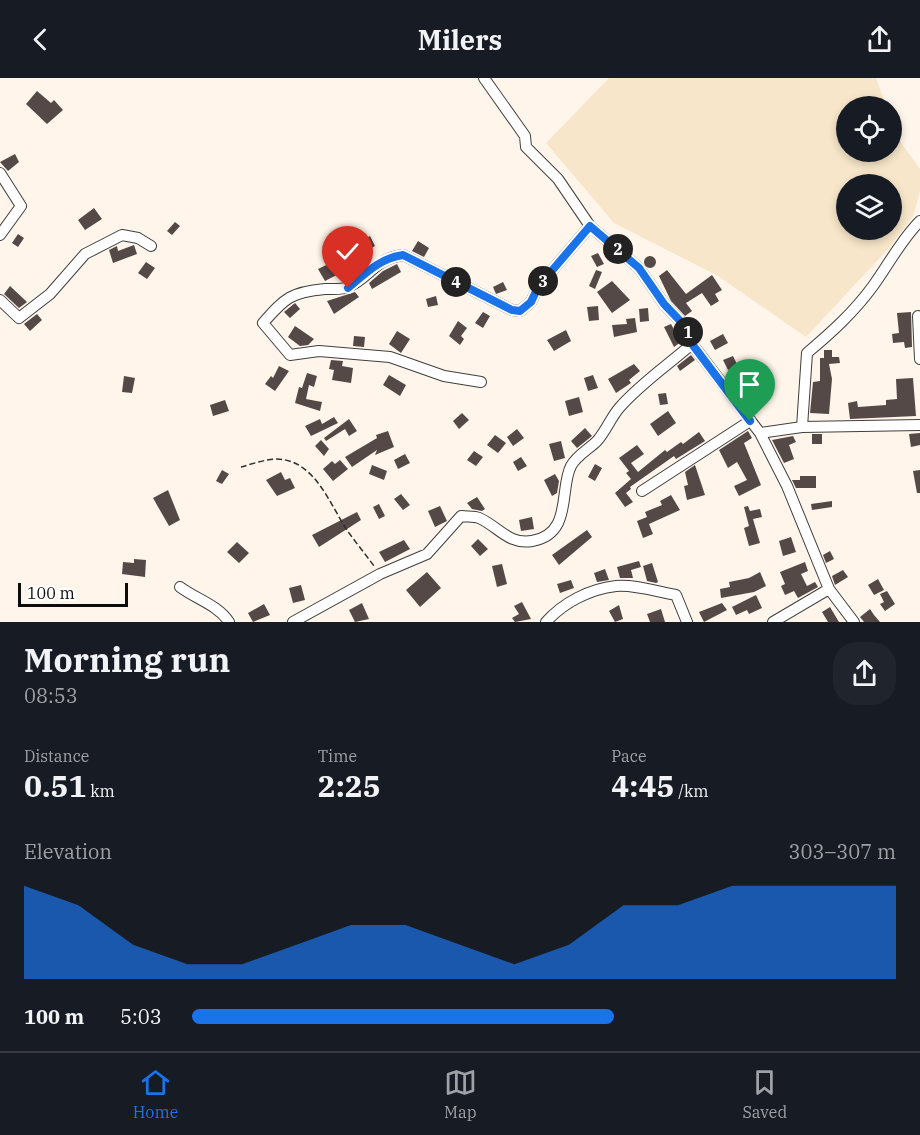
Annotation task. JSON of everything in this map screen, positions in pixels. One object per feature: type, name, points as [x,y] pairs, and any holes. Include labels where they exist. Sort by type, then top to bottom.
[{"type":"street","points":[[484,78],[525,136],[526,147],[558,179],[590,226],[639,268],[664,304],[685,326],[692,344],[760,433],[787,486],[829,589],[854,622]]},
{"type":"street","points":[[0,173],[21,206],[0,235]]},
{"type":"street","points":[[802,427],[807,353],[846,320],[874,285],[910,230],[920,221]]},
{"type":"street","points":[[481,382],[444,376],[390,357],[319,351],[290,355],[263,323],[282,301],[295,292],[348,288],[378,263],[390,256],[403,255],[512,310],[520,311],[531,302],[538,287],[590,226]]},
{"type":"street","points":[[0,300],[19,318],[50,294],[86,254],[122,235],[138,238],[151,246]]},
{"type":"street","points":[[918,316],[920,359]]},
{"type":"street","points":[[292,622],[380,574],[427,554],[461,516],[478,518],[502,535],[518,540],[532,541],[545,536],[560,519],[565,507],[566,477],[572,464],[599,440],[620,407],[692,344]]},
{"type":"street","points":[[642,491],[750,421]]},
{"type":"street","points":[[760,433],[802,427],[920,425]]},
{"type":"street","points":[[546,622],[559,607],[581,596],[616,586],[676,595],[687,622]]},
{"type":"street","points":[[180,587],[192,597],[217,608],[228,622]]},
{"type":"street","points":[[773,622],[829,589]]},
{"type":"path","points":[[241,467],[275,459],[289,461],[304,468],[321,488],[349,534],[380,574]]},
{"type":"shaded area","points":[[609,78],[876,78],[882,96],[836,96],[836,162],[902,162],[902,144],[920,169],[920,192],[913,216],[902,231],[902,174],[836,174],[836,240],[895,240],[806,337],[718,276],[614,223],[546,143]]},
{"type":"building","points":[[37,91],[51,103],[54,100],[63,110],[47,124],[26,104]]},
{"type":"building","points":[[15,154],[19,162],[8,171],[0,162]]},
{"type":"building","points":[[94,208],[102,219],[85,230],[78,220]]},
{"type":"building","points":[[175,222],[180,226],[172,235],[167,231]]},
{"type":"building","points":[[18,234],[24,238],[18,247],[12,243]]},
{"type":"building","points":[[370,236],[375,246],[360,254],[364,261],[325,281],[318,269],[347,255],[345,252]]},
{"type":"building","points":[[418,241],[429,248],[424,257],[412,251]]},
{"type":"building","points":[[134,245],[137,254],[113,263],[109,250],[117,246],[118,251]]},
{"type":"building","points":[[598,253],[604,264],[597,267],[591,256]]},
{"type":"building","points":[[650,256],[656,262],[650,268],[644,262]]},
{"type":"building","points":[[146,262],[155,268],[147,279],[138,273]]},
{"type":"building","points":[[397,264],[401,272],[372,289],[369,283],[383,271]]},
{"type":"building","points":[[596,270],[602,272],[595,289],[589,286]]},
{"type":"building","points":[[667,270],[686,294],[712,275],[722,290],[715,294],[719,301],[711,306],[702,293],[686,303],[692,311],[685,316],[671,301],[659,276]]},
{"type":"building","points":[[612,281],[630,300],[612,313],[597,292]]},
{"type":"building","points":[[503,282],[507,290],[496,294],[493,287]]},
{"type":"building","points":[[10,286],[27,302],[19,308],[4,294]]},
{"type":"building","points":[[355,292],[359,297],[334,314],[327,301]]},
{"type":"building","points":[[436,296],[438,305],[428,307],[426,299]]},
{"type":"building","points":[[295,303],[300,309],[290,318],[284,312]]},
{"type":"building","points":[[598,306],[599,320],[589,321],[587,307]]},
{"type":"building","points":[[648,308],[649,321],[640,322],[639,309]]},
{"type":"building","points":[[483,312],[490,316],[483,328],[475,323]]},
{"type":"building","points":[[911,312],[912,347],[905,348],[904,342],[893,343],[892,334],[899,333],[897,313]]},
{"type":"building","points":[[37,314],[42,320],[30,331],[24,324]]},
{"type":"building","points":[[635,318],[637,332],[614,337],[612,325],[627,324],[626,319]]},
{"type":"building","points":[[458,321],[467,328],[461,336],[464,339],[460,345],[449,336]]},
{"type":"building","points":[[671,324],[681,342],[674,347],[664,327]]},
{"type":"building","points":[[295,326],[314,339],[308,345],[300,346],[288,337]]},
{"type":"building","points":[[566,330],[571,341],[554,351],[547,340]]},
{"type":"building","points":[[397,331],[410,339],[401,353],[389,344]]},
{"type":"building","points":[[723,334],[728,343],[715,350],[710,341]]},
{"type":"building","points":[[354,336],[365,337],[364,347],[353,346]]},
{"type":"building","points":[[824,350],[832,350],[832,357],[839,357],[840,363],[829,364],[832,379],[829,414],[810,413],[813,382],[820,381],[820,358],[824,358]]},
{"type":"building","points":[[691,355],[695,360],[680,371],[677,366]]},
{"type":"building","points":[[733,356],[738,366],[728,370],[723,360]]},
{"type":"building","points":[[331,360],[343,361],[342,366],[353,368],[351,383],[332,380],[334,370],[329,369]]},
{"type":"building","points":[[634,364],[640,371],[629,380],[631,383],[616,393],[608,379]]},
{"type":"building","points":[[279,366],[289,371],[275,391],[265,384],[271,376],[273,378]]},
{"type":"building","points":[[743,366],[752,380],[761,388],[755,394],[757,397],[750,403],[741,393],[750,385],[736,371]]},
{"type":"building","points":[[307,373],[317,376],[314,387],[309,385],[306,399],[322,402],[320,411],[295,403],[299,387],[302,388]]},
{"type":"building","points":[[389,375],[406,385],[400,396],[383,385]]},
{"type":"building","points":[[593,375],[598,388],[588,391],[584,378]]},
{"type":"building","points":[[124,376],[135,378],[132,393],[122,392]]},
{"type":"building","points":[[913,378],[916,416],[850,419],[848,403],[857,401],[858,407],[886,405],[886,400],[897,399],[896,379]]},
{"type":"building","points":[[666,393],[668,404],[660,405],[658,394]]},
{"type":"building","points":[[579,397],[583,412],[569,416],[565,401]]},
{"type":"building","points":[[225,400],[229,411],[213,416],[210,405]]},
{"type":"building","points":[[668,411],[676,423],[658,436],[650,424]]},
{"type":"building","points":[[462,413],[469,420],[459,429],[453,421]]},
{"type":"building","points":[[334,417],[338,423],[311,436],[305,426],[320,419],[322,424]]},
{"type":"building","points":[[349,419],[357,431],[349,436],[345,429],[326,441],[324,438]]},
{"type":"building","points":[[585,428],[592,436],[577,448],[571,441]]},
{"type":"building","points":[[517,429],[524,438],[513,446],[507,437]]},
{"type":"building","points":[[388,431],[394,447],[375,455],[377,450],[352,467],[345,457],[377,438],[376,435]]},
{"type":"building","points":[[748,431],[752,438],[744,443],[761,485],[739,496],[734,486],[747,480],[737,462],[728,468],[719,450]]},
{"type":"building","points":[[699,432],[705,441],[676,459],[674,456],[630,487],[631,489],[626,493],[633,502],[625,507],[615,493],[631,479],[626,473],[629,471],[619,458],[637,445],[644,454],[631,463],[638,472],[665,450],[667,452],[681,442],[683,444]]},
{"type":"building","points":[[920,433],[920,445],[911,447],[909,434]]},
{"type":"building","points":[[812,434],[822,434],[822,444],[812,444]]},
{"type":"building","points":[[495,435],[506,443],[498,453],[487,445]]},
{"type":"building","points":[[793,436],[796,442],[789,445],[794,459],[784,463],[772,440]]},
{"type":"building","points":[[321,440],[329,449],[324,456],[315,446]]},
{"type":"building","points":[[561,441],[565,458],[554,461],[549,444]]},
{"type":"building","points":[[474,451],[483,457],[476,466],[467,460]]},
{"type":"building","points":[[405,454],[410,463],[398,469],[394,460]]},
{"type":"building","points":[[521,457],[527,466],[518,471],[513,462]]},
{"type":"building","points":[[340,460],[348,469],[333,481],[323,469],[332,461],[335,464]]},
{"type":"building","points":[[595,464],[602,468],[595,481],[588,477]]},
{"type":"building","points":[[372,465],[387,471],[384,480],[369,474]]},
{"type":"building","points":[[695,465],[705,495],[687,500],[684,486],[688,485],[685,472]]},
{"type":"building","points":[[222,470],[229,474],[222,484],[216,481]]},
{"type":"building","points":[[920,470],[920,493],[917,493],[913,471]]},
{"type":"building","points":[[281,472],[285,480],[290,478],[295,488],[277,496],[266,480]]},
{"type":"building","points":[[555,474],[559,481],[557,493],[552,496],[544,480]]},
{"type":"building","points":[[800,476],[816,476],[816,488],[796,488],[792,480],[800,480]]},
{"type":"building","points":[[168,490],[180,520],[169,526],[153,498]]},
{"type":"building","points":[[401,494],[410,505],[403,510],[394,499]]},
{"type":"building","points":[[671,495],[680,510],[649,524],[653,534],[643,538],[637,521],[647,517],[645,512],[662,505],[660,501]]},
{"type":"building","points":[[477,497],[485,509],[482,511],[472,509],[467,503]]},
{"type":"building","points":[[832,501],[832,507],[812,510],[811,504]]},
{"type":"building","points":[[379,504],[385,516],[379,519],[373,507]]},
{"type":"building","points":[[440,506],[447,521],[435,527],[428,511]]},
{"type":"building","points":[[748,506],[750,511],[760,509],[762,517],[753,519],[760,543],[749,546],[744,528],[749,526],[744,507]]},
{"type":"building","points":[[357,512],[361,520],[319,547],[312,535]]},
{"type":"building","points":[[532,517],[534,529],[521,531],[519,520]]},
{"type":"building","points":[[587,530],[592,537],[559,565],[552,555]]},
{"type":"building","points":[[791,537],[796,552],[783,556],[779,541]]},
{"type":"building","points":[[478,539],[488,549],[480,556],[471,546]]},
{"type":"building","points":[[404,540],[410,549],[385,562],[379,552]]},
{"type":"building","points":[[237,542],[249,553],[239,563],[227,552]]},
{"type":"building","points":[[830,551],[834,559],[826,563],[823,555]]},
{"type":"building","points":[[134,559],[146,560],[145,577],[122,574],[123,562],[134,563]]},
{"type":"building","points":[[639,561],[641,567],[631,570],[633,578],[620,578],[617,567]]},
{"type":"building","points":[[805,562],[808,571],[801,574],[807,586],[815,582],[818,587],[798,598],[794,591],[785,595],[781,586],[785,584],[780,572]]},
{"type":"building","points":[[652,563],[658,582],[656,583],[647,581],[643,566]]},
{"type":"building","points":[[502,564],[507,584],[497,587],[492,566]]},
{"type":"building","points":[[605,569],[609,580],[597,582],[594,573]]},
{"type":"building","points":[[843,570],[848,577],[835,585],[832,576]]},
{"type":"building","points":[[427,572],[441,588],[420,607],[406,590]]},
{"type":"building","points":[[760,572],[766,586],[754,592],[721,598],[720,589],[730,587],[729,582],[749,578]]},
{"type":"building","points":[[878,579],[884,590],[874,595],[868,585]]},
{"type":"building","points":[[571,580],[574,588],[560,593],[557,584]]},
{"type":"building","points":[[301,585],[305,600],[293,603],[289,588]]},
{"type":"building","points":[[887,591],[895,604],[885,611],[880,604],[884,602],[880,594]]},
{"type":"building","points":[[756,595],[762,608],[749,614],[747,610],[736,615],[732,607]]},
{"type":"building","points":[[522,602],[531,619],[515,622],[512,618],[519,614],[514,606]]},
{"type":"building","points":[[362,603],[369,619],[355,622],[349,610]]},
{"type":"building","points":[[722,603],[727,610],[704,622],[699,612]]},
{"type":"building","points":[[264,604],[270,615],[253,622],[248,613]]},
{"type":"building","points":[[619,605],[623,619],[615,622],[609,611]]},
{"type":"building","points":[[830,607],[839,622],[828,622],[822,612]]},
{"type":"building","points":[[661,609],[665,622],[650,622],[647,614]]},
{"type":"building","points":[[870,609],[880,622],[864,622],[860,617]]},
{"type":"route","points":[[348,288],[378,263],[390,256],[403,255],[512,310],[520,311],[531,302],[538,287],[590,226],[639,268],[664,304],[685,326],[692,344],[750,421]]}]
